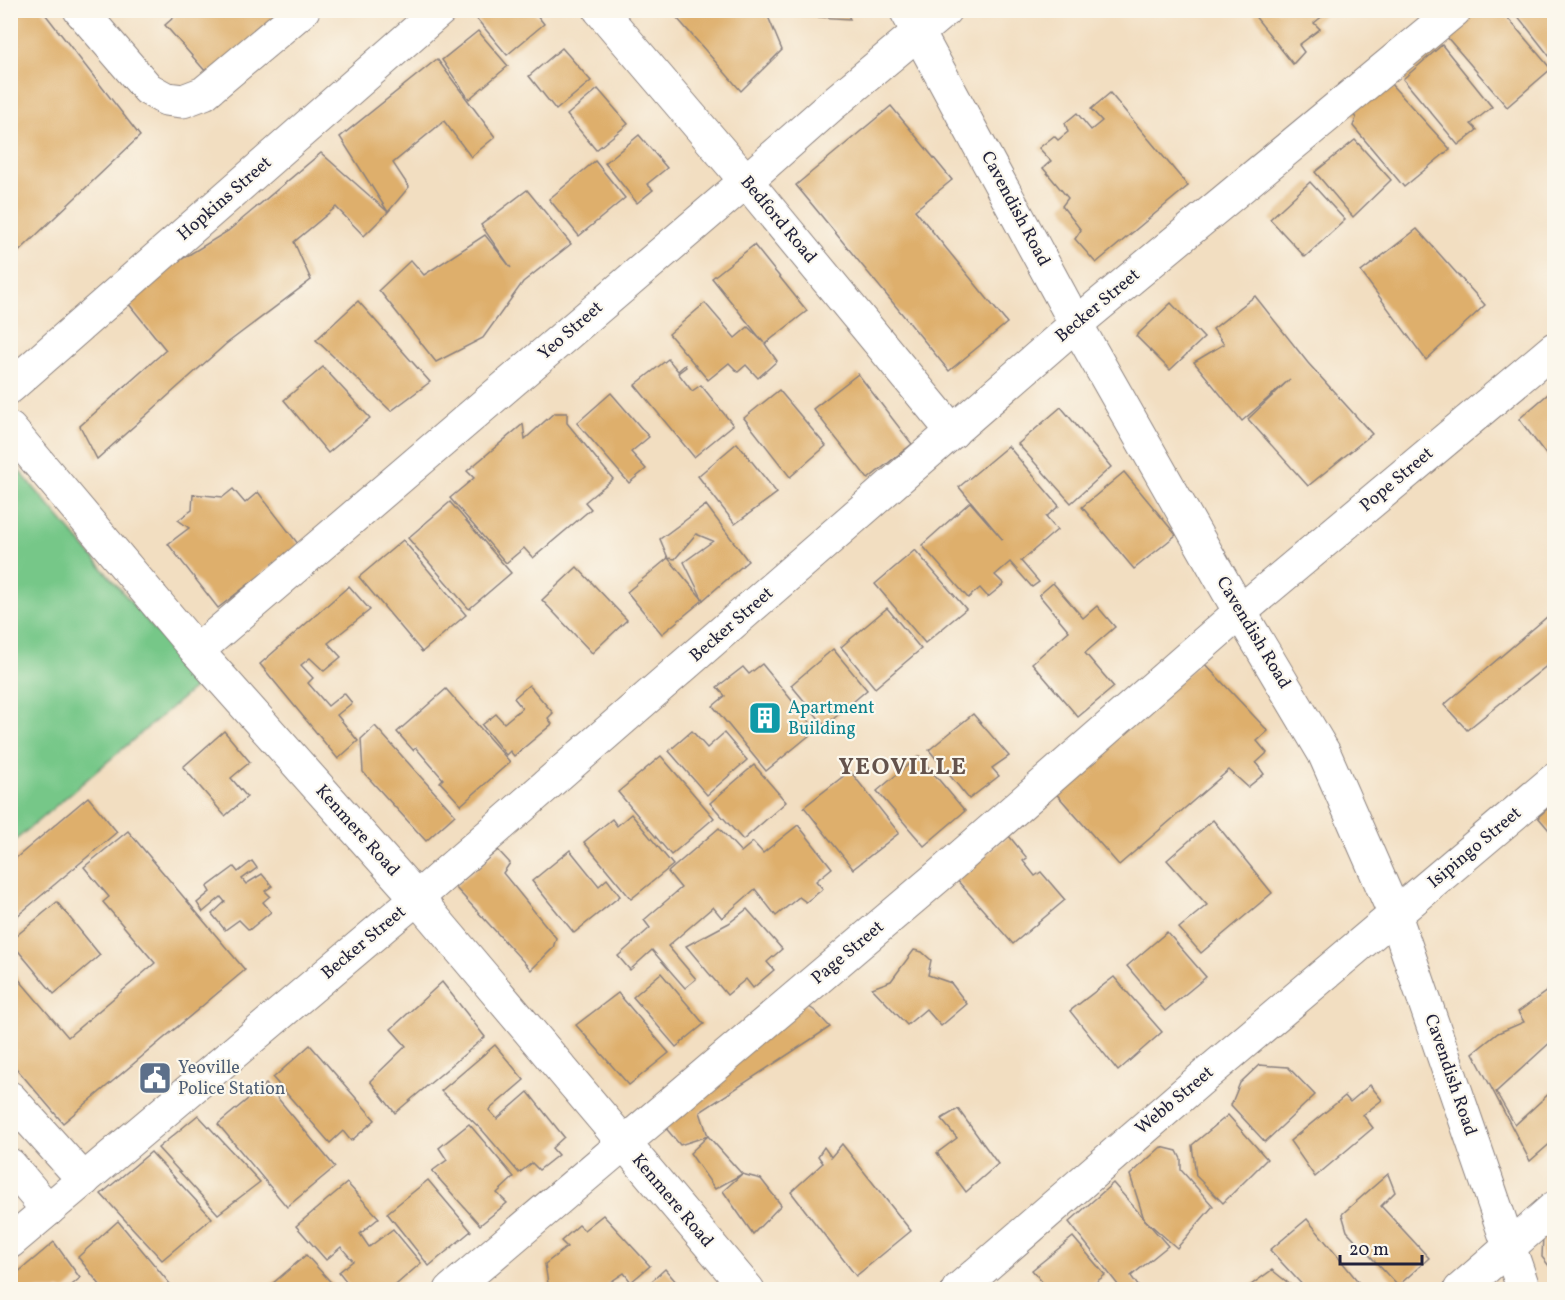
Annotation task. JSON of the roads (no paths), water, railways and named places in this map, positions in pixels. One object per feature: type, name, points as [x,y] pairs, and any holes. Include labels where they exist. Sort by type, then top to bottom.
[{"type":"street","points":[[80,10],[148,89],[166,99],[183,101],[204,93],[303,10]]},
{"type":"street","name":"Hopkins Street","points":[[10,387],[440,10]]},
{"type":"street","name":"Bedford Road","points":[[600,10],[746,181],[953,432]]},
{"type":"street","name":"Yeo Street","points":[[197,651],[746,181],[834,103],[912,21],[945,10]]},
{"type":"street","name":"Becker Street","points":[[10,1242],[417,898],[1076,324],[1455,10]]},
{"type":"street","name":"Cavendish Road","points":[[912,21],[1076,324],[1240,612],[1324,753],[1395,915],[1524,1290]]},
{"type":"street","name":"Pope Street","points":[[1240,612],[1554,349]]},
{"type":"street","name":"Kenmere Road","points":[[10,429],[197,651],[417,898],[748,1290]]},
{"type":"street","name":"Page Street","points":[[451,1290],[941,874],[1240,612]]},
{"type":"street","name":"Isipingo Street","points":[[1395,915],[1554,780]]},
{"type":"street","name":"Webb Street","points":[[958,1290],[1395,915]]},
{"type":"street","points":[[10,1098],[84,1179]]},
{"type":"street","points":[[10,1166],[48,1210]]},
{"type":"street","points":[[1460,1290],[1554,1208]]},
{"type":"place","name":"Apartment Building","points":[[765,718]]},
{"type":"place","name":"Yeoville Police Station","points":[[155,1078]]},
{"type":"district","name":"YEOVILLE","points":[[903,768]]}]
